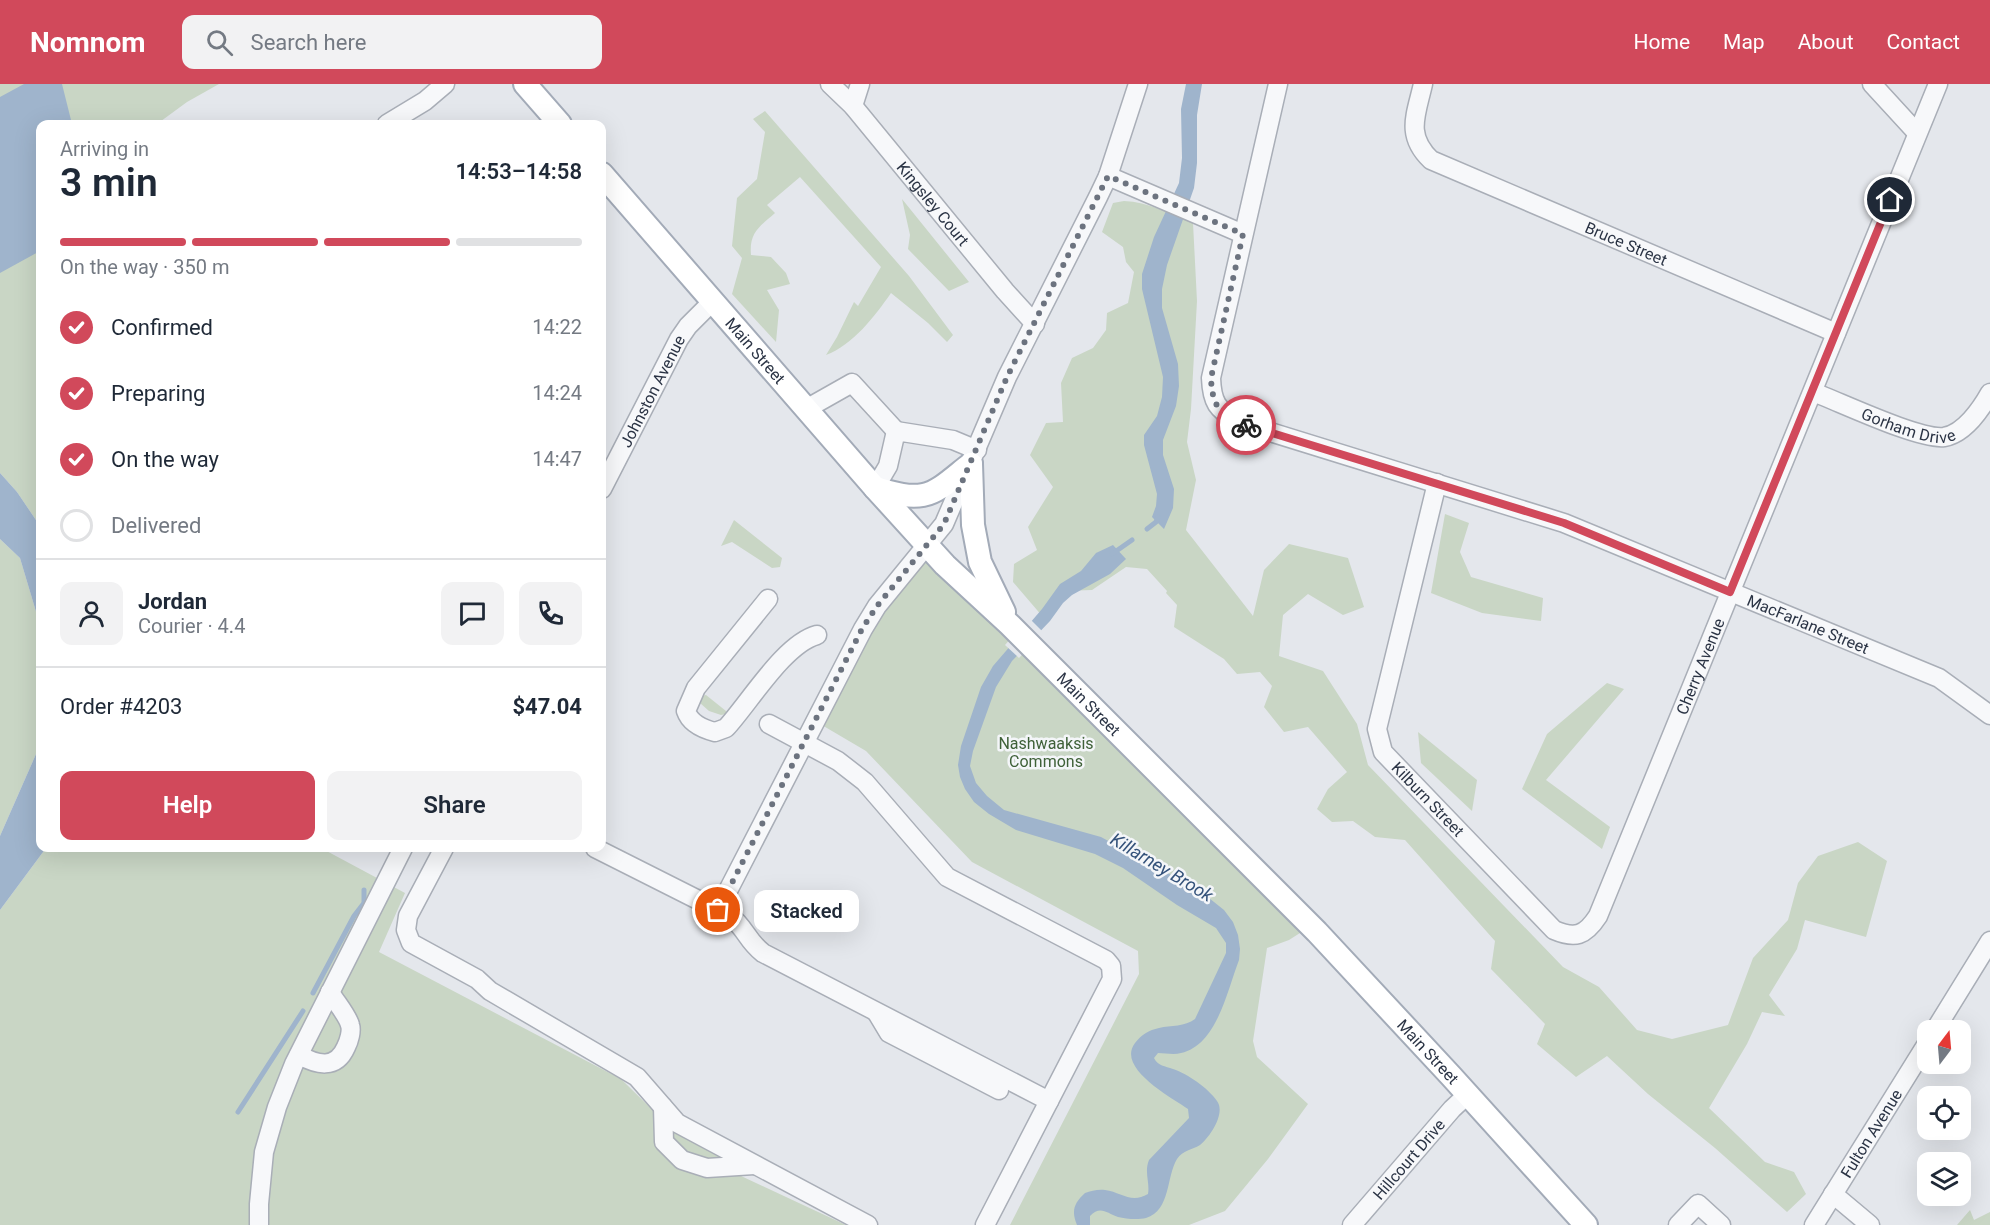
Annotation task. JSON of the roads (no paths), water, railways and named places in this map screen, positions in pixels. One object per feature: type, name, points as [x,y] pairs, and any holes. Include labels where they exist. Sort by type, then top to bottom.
[{"type":"main road","points":[[525,84],[556,120]]},
{"type":"main road","name":"Main Street","points":[[606,179],[875,488],[945,565],[1010,625],[1317,932],[1586,1225]]},
{"type":"main road","points":[[875,488],[901,495],[923,495],[935,490],[974,457]]},
{"type":"main road","points":[[974,457],[973,525],[980,562],[1010,625]]},
{"type":"street","points":[[394,120],[425,101],[445,84]]},
{"type":"street","name":"Kingsley Court","points":[[830,84],[853,106],[1005,291],[1035,324]]},
{"type":"street","points":[[853,106],[860,84]]},
{"type":"street","points":[[718,910],[862,629],[877,606],[944,524],[1007,377],[1108,176],[1138,84]]},
{"type":"street","name":"MacFarlane Street","points":[[1278,84],[1211,378],[1212,396],[1221,412],[1238,422],[1564,523],[1938,678],[1990,715]]},
{"type":"street","name":"Bruce Street","points":[[1423,84],[1414,132],[1419,149],[1431,160],[1836,333]]},
{"type":"street","points":[[1872,84],[1917,133]]},
{"type":"street","name":"Cherry Avenue","points":[[1598,916],[1938,84]]},
{"type":"street","points":[[1108,176],[1243,234]]},
{"type":"street","name":"Johnston Avenue","points":[[606,481],[679,339],[688,326],[712,302]]},
{"type":"street","points":[[806,409],[852,383],[896,431],[953,440],[974,457]]},
{"type":"street","name":"Gorham Drive","points":[[1813,392],[1924,436],[1946,437],[1965,426],[1981,409],[1990,393]]},
{"type":"street","points":[[875,488],[888,466],[896,431]]},
{"type":"street","name":"Kilburn Street","points":[[1437,483],[1377,729],[1383,752],[1554,930],[1566,935],[1579,934],[1591,927],[1598,916]]},
{"type":"street","points":[[768,599],[696,688],[686,711],[690,719],[715,732],[726,728],[794,647],[808,637],[817,634]]},
{"type":"street","points":[[769,724],[838,761],[865,782],[947,877],[1106,960],[1111,966],[1112,979],[985,1225]]},
{"type":"street","points":[[259,1225],[264,1152],[276,1107],[330,992],[402,852]]},
{"type":"street","points":[[442,852],[406,924],[411,943],[477,979],[490,991],[629,1072],[643,1083],[677,1123],[868,1225]]},
{"type":"street","points":[[602,852],[718,910],[739,923],[748,940],[763,954],[1048,1101]]},
{"type":"street","points":[[1941,1020],[1990,941]]},
{"type":"street","points":[[299,1055],[311,1062],[328,1064],[342,1056],[349,1040],[351,1025],[330,992]]},
{"type":"street","points":[[877,1013],[889,1033],[999,1090]]},
{"type":"street","name":"Fulton Avenue","points":[[1814,1225],[1917,1060]]},
{"type":"street","name":"Hillcourt Drive","points":[[1352,1225],[1452,1109],[1467,1095]]},
{"type":"street","points":[[663,1107],[664,1142],[682,1160],[707,1168],[756,1165]]},
{"type":"street","points":[[1833,1194],[1870,1225]]},
{"type":"street","points":[[1678,1225],[1698,1204],[1721,1225]]},
{"type":"water","points":[[24,84],[62,84],[71,120],[36,120],[36,253],[0,273],[0,97]]},
{"type":"water","points":[[1186,84],[1202,84],[1197,115],[1197,163],[1194,188],[1167,265],[1162,289],[1162,308],[1178,364],[1179,386],[1176,406],[1163,440],[1163,455],[1174,489],[1173,508],[1164,529],[1152,517],[1157,494],[1144,445],[1144,435],[1157,416],[1162,397],[1163,377],[1142,289],[1142,274],[1154,237],[1179,183],[1182,158],[1181,109]]},
{"type":"water","points":[[0,473],[17,492],[36,520],[36,612],[20,558],[0,539]]},
{"type":"water","points":[[1113,545],[1126,559],[1110,574],[1072,595],[1063,603],[1050,621],[1012,661],[996,687],[973,751],[970,766],[976,783],[1004,810],[1101,837],[1199,890],[1224,910],[1233,922],[1240,949],[1239,960],[1225,1001],[1204,1039],[1193,1048],[1181,1053],[1158,1053],[1154,1058],[1160,1064],[1179,1071],[1203,1086],[1217,1101],[1220,1112],[1212,1131],[1200,1145],[1179,1156],[1164,1201],[1154,1214],[1146,1218],[1132,1219],[1118,1217],[1100,1210],[1090,1216],[1090,1225],[1077,1225],[1074,1216],[1075,1207],[1085,1193],[1105,1190],[1131,1198],[1148,1194],[1149,1160],[1189,1118],[1188,1109],[1139,1072],[1131,1053],[1137,1040],[1143,1035],[1159,1028],[1182,1025],[1195,1019],[1226,953],[1226,943],[1216,928],[1177,905],[1123,868],[1095,854],[1016,830],[989,814],[974,802],[965,789],[958,765],[961,746],[981,687],[993,666],[1042,609],[1060,584],[1081,571],[1096,553]]},
{"type":"water","points":[[36,754],[36,852],[43,852],[0,910],[0,836]]},
{"type":"waterway","name":"Killarney Brook","points":[[1147,529],[1156,522],[1158,517]]},
{"type":"waterway","name":"Killarney Brook","points":[[1112,554],[1132,540]]},
{"type":"waterway","points":[[313,993],[354,916],[364,903],[364,890]]},
{"type":"waterway","points":[[238,1112],[303,1011]]},
{"type":"place","name":"Stacked","points":[[718,910]]},
{"type":"park label","name":"Nashwaaksis Commons","points":[[1046,752]]}]
